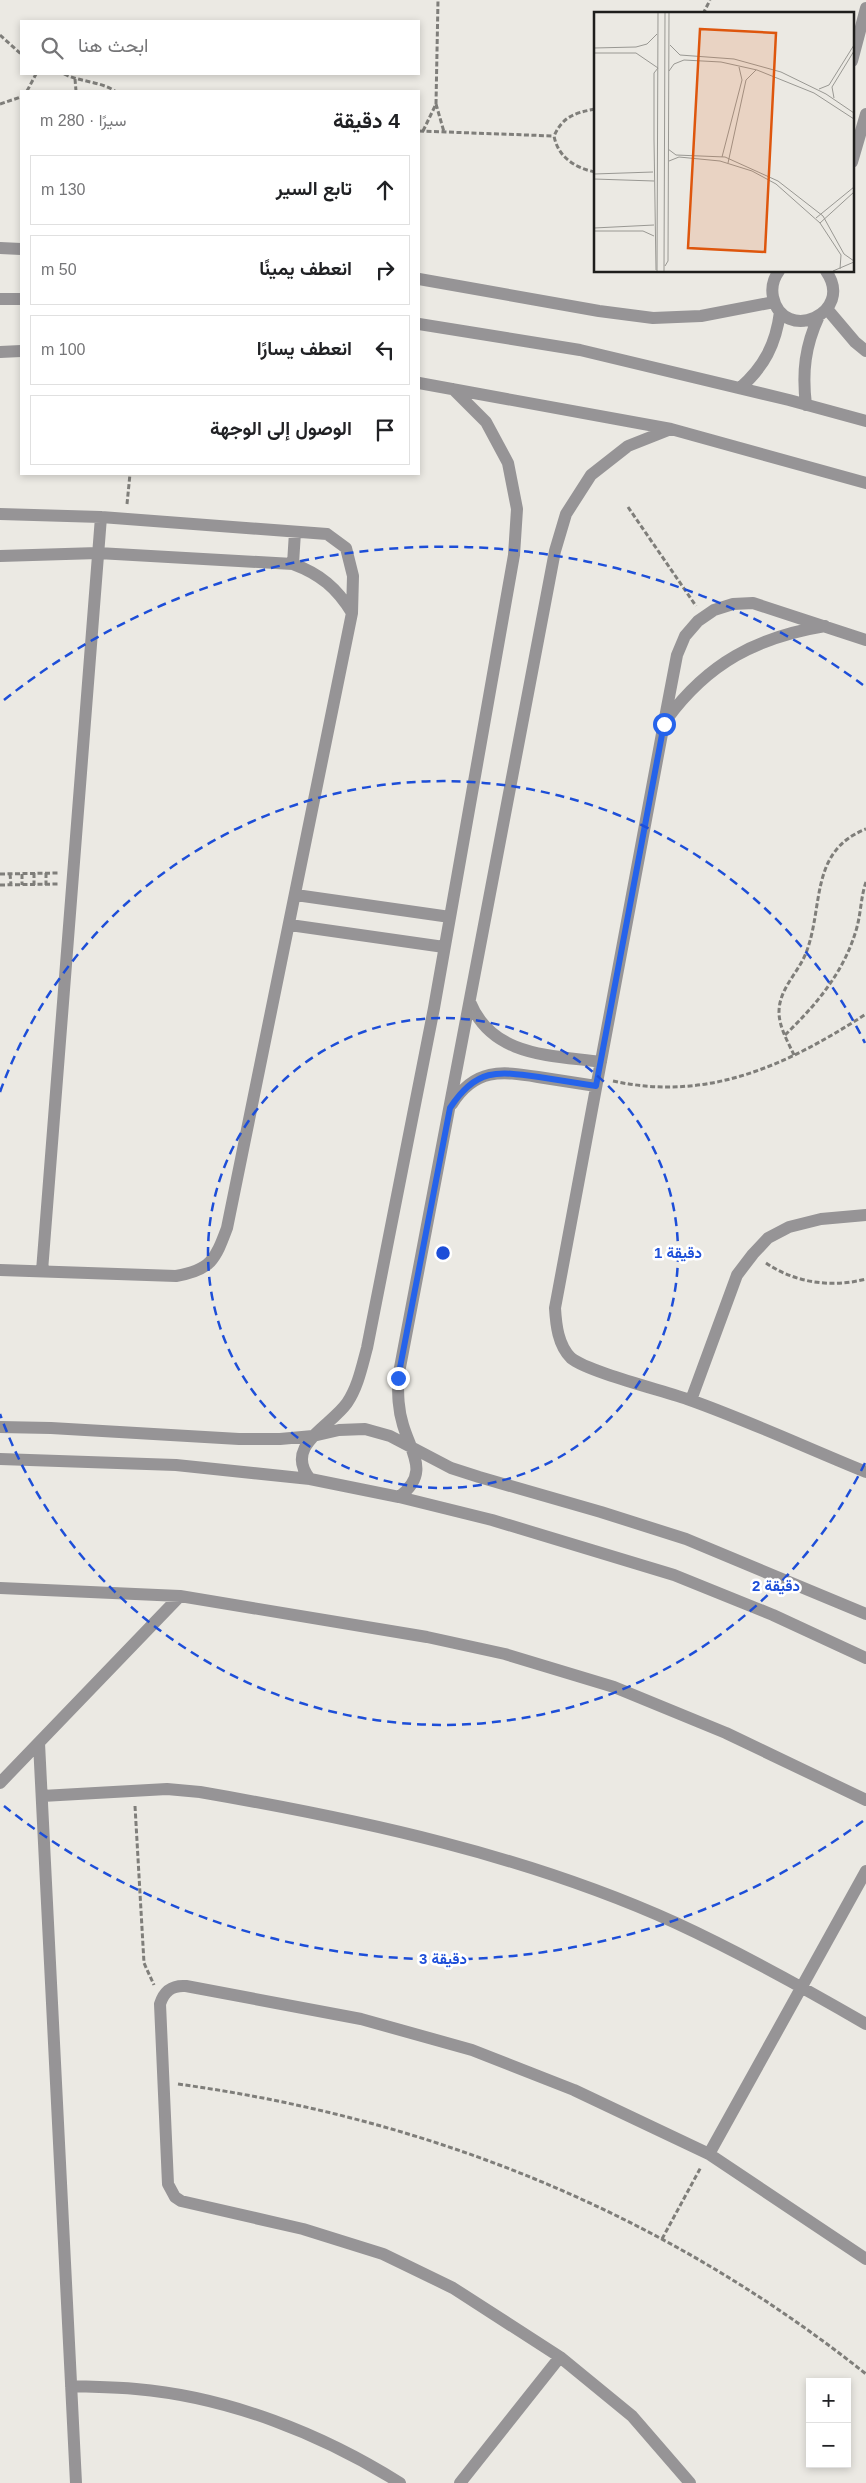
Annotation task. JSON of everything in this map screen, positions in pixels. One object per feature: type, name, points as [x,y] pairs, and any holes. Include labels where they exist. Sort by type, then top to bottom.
[{"type":"street","points":[[854,53],[866,8]]},
{"type":"street","points":[[854,155],[866,114]]},
{"type":"street","points":[[0,248],[20,249]]},
{"type":"street","points":[[740,388],[761,367],[778,326],[773,282],[778,272]]},
{"type":"street","points":[[806,405],[804,378],[806,350],[833,292],[832,284],[826,272]]},
{"type":"street","points":[[420,279],[599,311],[653,318],[700,316],[777,307]]},
{"type":"street","points":[[0,299],[20,298]]},
{"type":"street","points":[[777,307],[788,318],[798,321],[809,320],[823,313]]},
{"type":"street","points":[[823,313],[866,351]]},
{"type":"street","points":[[420,324],[580,350],[740,388],[866,421]]},
{"type":"street","points":[[0,352],[20,351]]},
{"type":"street","points":[[420,383],[671,429],[866,483]]},
{"type":"street","points":[[310,1479],[303,1468],[302,1451],[306,1442],[332,1421],[348,1401],[367,1348],[450,917],[514,555],[517,509],[508,463],[486,422],[453,390]]},
{"type":"street","points":[[399,1497],[414,1481],[417,1459],[412,1449],[398,1400],[398,1378],[555,551],[566,514],[592,475],[628,446],[671,429]]},
{"type":"street","points":[[0,514],[101,517],[327,534],[346,548],[353,576],[352,613],[290,925],[227,1228],[217,1255],[198,1272],[176,1276],[0,1270]]},
{"type":"street","points":[[42,1271],[101,517]]},
{"type":"street","points":[[293,564],[295,532]]},
{"type":"street","points":[[0,556],[98,553],[293,564],[312,571],[328,582],[342,596],[352,613]]},
{"type":"street","points":[[866,640],[753,603],[733,604],[714,610],[685,636],[677,655],[555,1308],[556,1326],[561,1343],[572,1358],[589,1367],[691,1400],[866,1472]]},
{"type":"street","points":[[664,724],[680,701],[700,681],[730,659],[771,638],[826,626]]},
{"type":"street","points":[[296,895],[450,917]]},
{"type":"street","points":[[290,925],[444,947]]},
{"type":"street","points":[[470,1002],[483,1025],[503,1042],[536,1053],[601,1062]]},
{"type":"street","points":[[450,1108],[469,1084],[482,1077],[497,1073],[512,1072],[597,1082]]},
{"type":"street","points":[[691,1400],[737,1275],[768,1238],[789,1227],[822,1219],[866,1215]]},
{"type":"street","points":[[0,1427],[51,1428],[240,1439],[314,1436],[339,1430],[365,1430],[390,1436],[451,1468],[478,1478],[601,1512],[686,1539],[866,1614]]},
{"type":"street","points":[[0,1459],[176,1465],[310,1479],[399,1497],[492,1520],[674,1575],[773,1615],[866,1658]]},
{"type":"street","points":[[0,1588],[180,1596],[428,1637],[505,1654],[614,1687],[726,1733],[866,1800]]},
{"type":"street","points":[[0,1783],[180,1596]]},
{"type":"street","points":[[39,1743],[76,2483]]},
{"type":"street","points":[[42,1796],[167,1789],[230,1797],[426,1837],[505,1860],[585,1887],[675,1923],[802,1986],[866,2024]]},
{"type":"street","points":[[709,2154],[866,1870]]},
{"type":"street","points":[[690,2483],[632,2416],[560,2357],[453,2288],[383,2254],[303,2229],[181,2201],[175,2197],[168,2184],[160,2004],[162,1998],[172,1988],[186,1986],[361,2019],[462,2047],[574,2090],[709,2154],[866,2259]]},
{"type":"street","points":[[460,2483],[560,2357]]},
{"type":"street","points":[[71,2386],[136,2389],[210,2401],[303,2432],[370,2464],[400,2483]]},
{"type":"path","points":[[438,0],[436,104],[444,132]]},
{"type":"path","points":[[704,12],[710,0]]},
{"type":"path","points":[[0,35],[20,53]]},
{"type":"path","points":[[28,90],[35,75]]},
{"type":"path","points":[[66,75],[75,79],[98,83],[113,90]]},
{"type":"path","points":[[75,79],[76,90]]},
{"type":"path","points":[[0,104],[20,98]]},
{"type":"path","points":[[436,104],[421,131],[554,136]]},
{"type":"path","points":[[594,109],[574,113],[564,119],[554,136],[556,145],[568,161],[594,172]]},
{"type":"path","points":[[126,519],[130,475]]},
{"type":"path","points":[[628,507],[704,617]]},
{"type":"path","points":[[794,1055],[785,1035],[779,1012],[780,999],[805,955],[812,935],[817,913],[818,890],[824,868],[836,848],[866,829]]},
{"type":"path","points":[[0,874],[46,873],[72,878]]},
{"type":"path","points":[[46,873],[46,885]]},
{"type":"path","points":[[10,874],[10,885]]},
{"type":"path","points":[[22,874],[22,885]]},
{"type":"path","points":[[34,874],[34,885]]},
{"type":"path","points":[[0,885],[46,885],[72,878]]},
{"type":"path","points":[[785,1035],[812,1009],[839,971],[856,928],[866,882]]},
{"type":"path","points":[[597,1082],[673,1088],[711,1084],[747,1075],[829,1038],[866,1014]]},
{"type":"path","points":[[753,1254],[775,1269],[800,1279],[826,1284],[866,1279]]},
{"type":"path","points":[[134,1791],[144,1963],[148,1975],[162,1998]]},
{"type":"path","points":[[164,2082],[286,2101],[405,2132],[521,2172],[586,2200],[662,2239],[740,2284],[792,2318],[866,2374]]},
{"type":"path","points":[[662,2239],[709,2154]]},
{"type":"route","points":[[398,1378],[450,1108],[458,1095],[469,1084],[482,1077],[512,1072],[596,1086],[664,724]]}]
